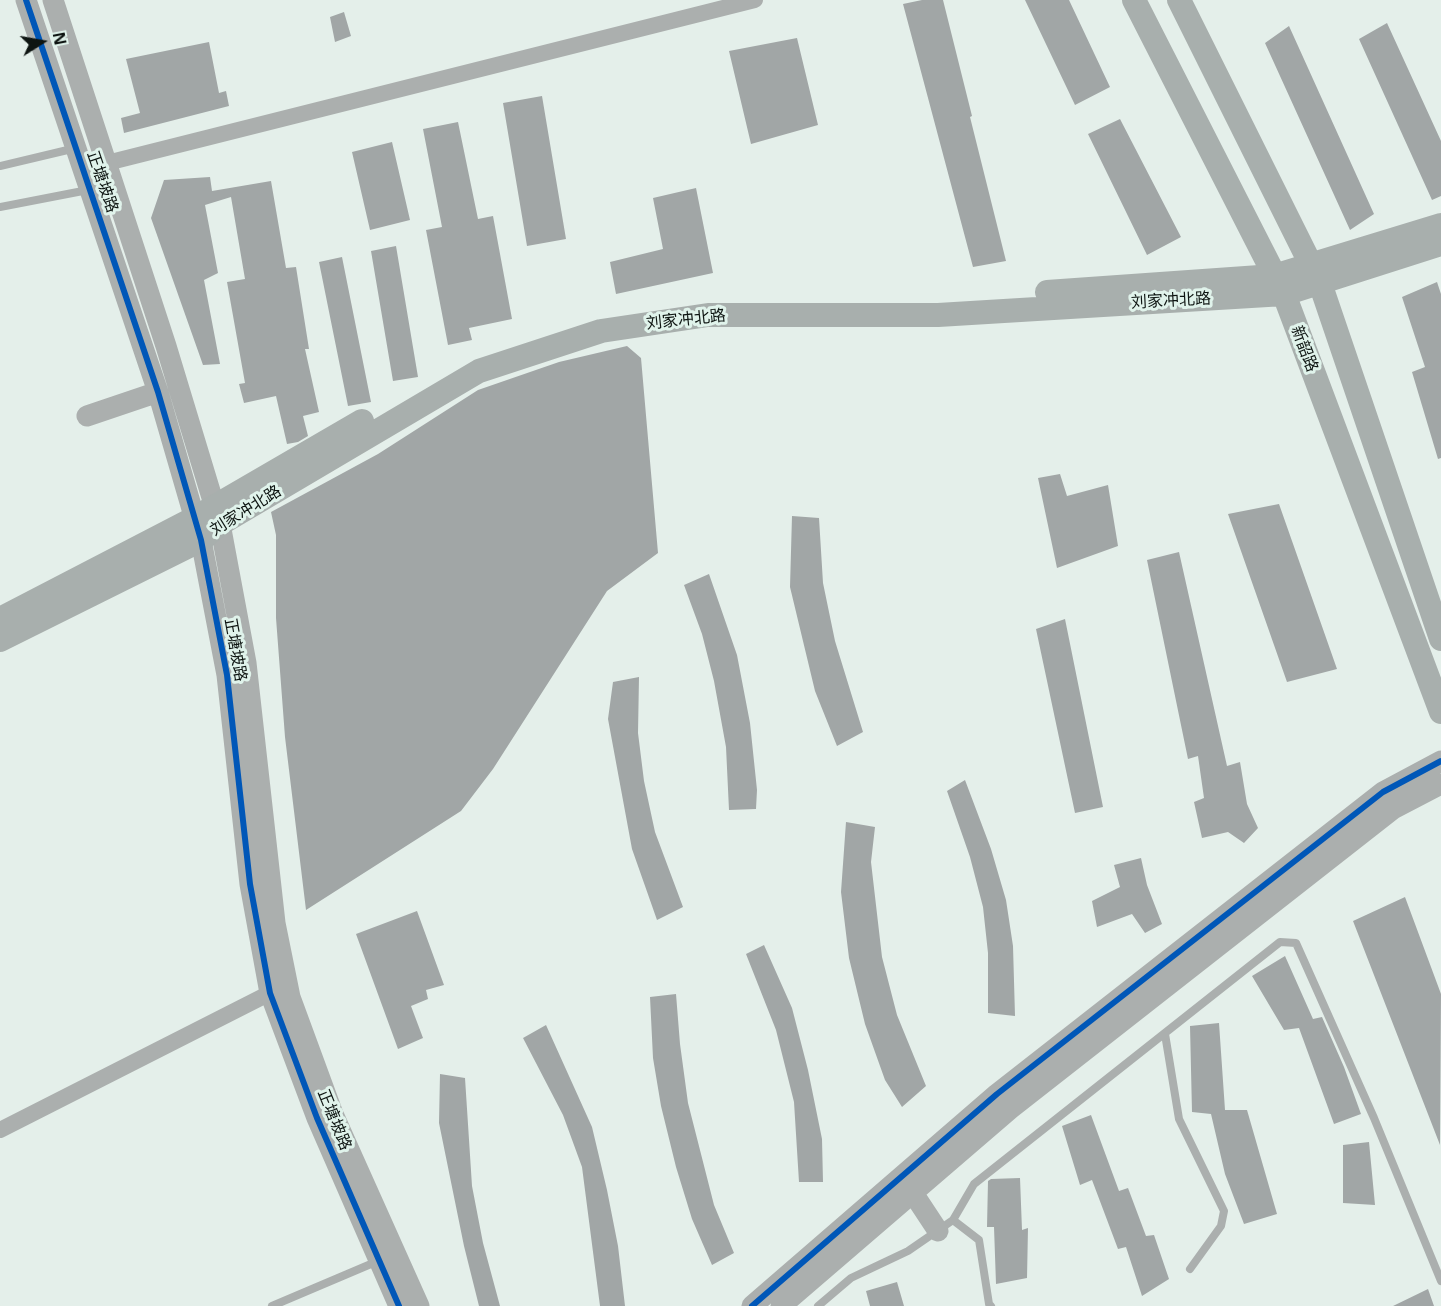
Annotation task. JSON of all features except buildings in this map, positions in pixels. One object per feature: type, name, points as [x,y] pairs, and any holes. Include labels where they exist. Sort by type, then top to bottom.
[{"type":"main road","name":"新韶路","points":[[1134,0],[1279,285],[1441,712]]},
{"type":"main road","points":[[1179,0],[1316,274],[1441,639]]},
{"type":"main road","name":"刘家冲北路","points":[[1316,274],[1441,225]]},
{"type":"main road","name":"刘家冲北路","points":[[0,640],[207,522],[473,357],[597,316],[707,300],[938,300],[1279,285],[1441,244]]},
{"type":"main road","name":"刘家冲北路","points":[[0,619],[207,522]]},
{"type":"street","name":"正塘坡路","points":[[26,0],[158,392],[207,522],[227,675],[250,884],[270,993],[317,1118],[399,1306]]},
{"type":"street","name":"正塘坡路","points":[[52,0],[166,346],[207,522],[246,663],[275,923],[290,997],[333,1114],[419,1306]]},
{"type":"street","points":[[84,169],[755,0]]},
{"type":"street","points":[[87,416],[158,392]]},
{"type":"street","points":[[781,1306],[908,1185],[997,1094],[1383,792],[1441,761]]},
{"type":"street","points":[[752,1306],[1010,1109],[1393,809],[1441,784]]},
{"type":"street","points":[[0,1131],[270,993]]},
{"type":"street","points":[[908,1185],[945,1226]]},
{"type":"lane","points":[[0,166],[76,148]]},
{"type":"lane","points":[[0,207],[91,189]]},
{"type":"lane","points":[[818,1306],[851,1278],[908,1251],[945,1226],[974,1184],[1280,942],[1296,944],[1374,1118],[1441,1281]]},
{"type":"lane","points":[[1165,1034],[1179,1119],[1224,1211],[1221,1226],[1190,1269]]},
{"type":"lane","points":[[945,1226],[979,1240],[991,1306]]},
{"type":"lane","points":[[272,1306],[378,1261]]},
{"type":"cycle path","points":[[26,0],[158,392],[201,540],[227,675],[250,884],[270,993],[317,1118],[399,1306]]},
{"type":"cycle path","points":[[752,1306],[997,1094],[1383,792],[1441,761]]}]
